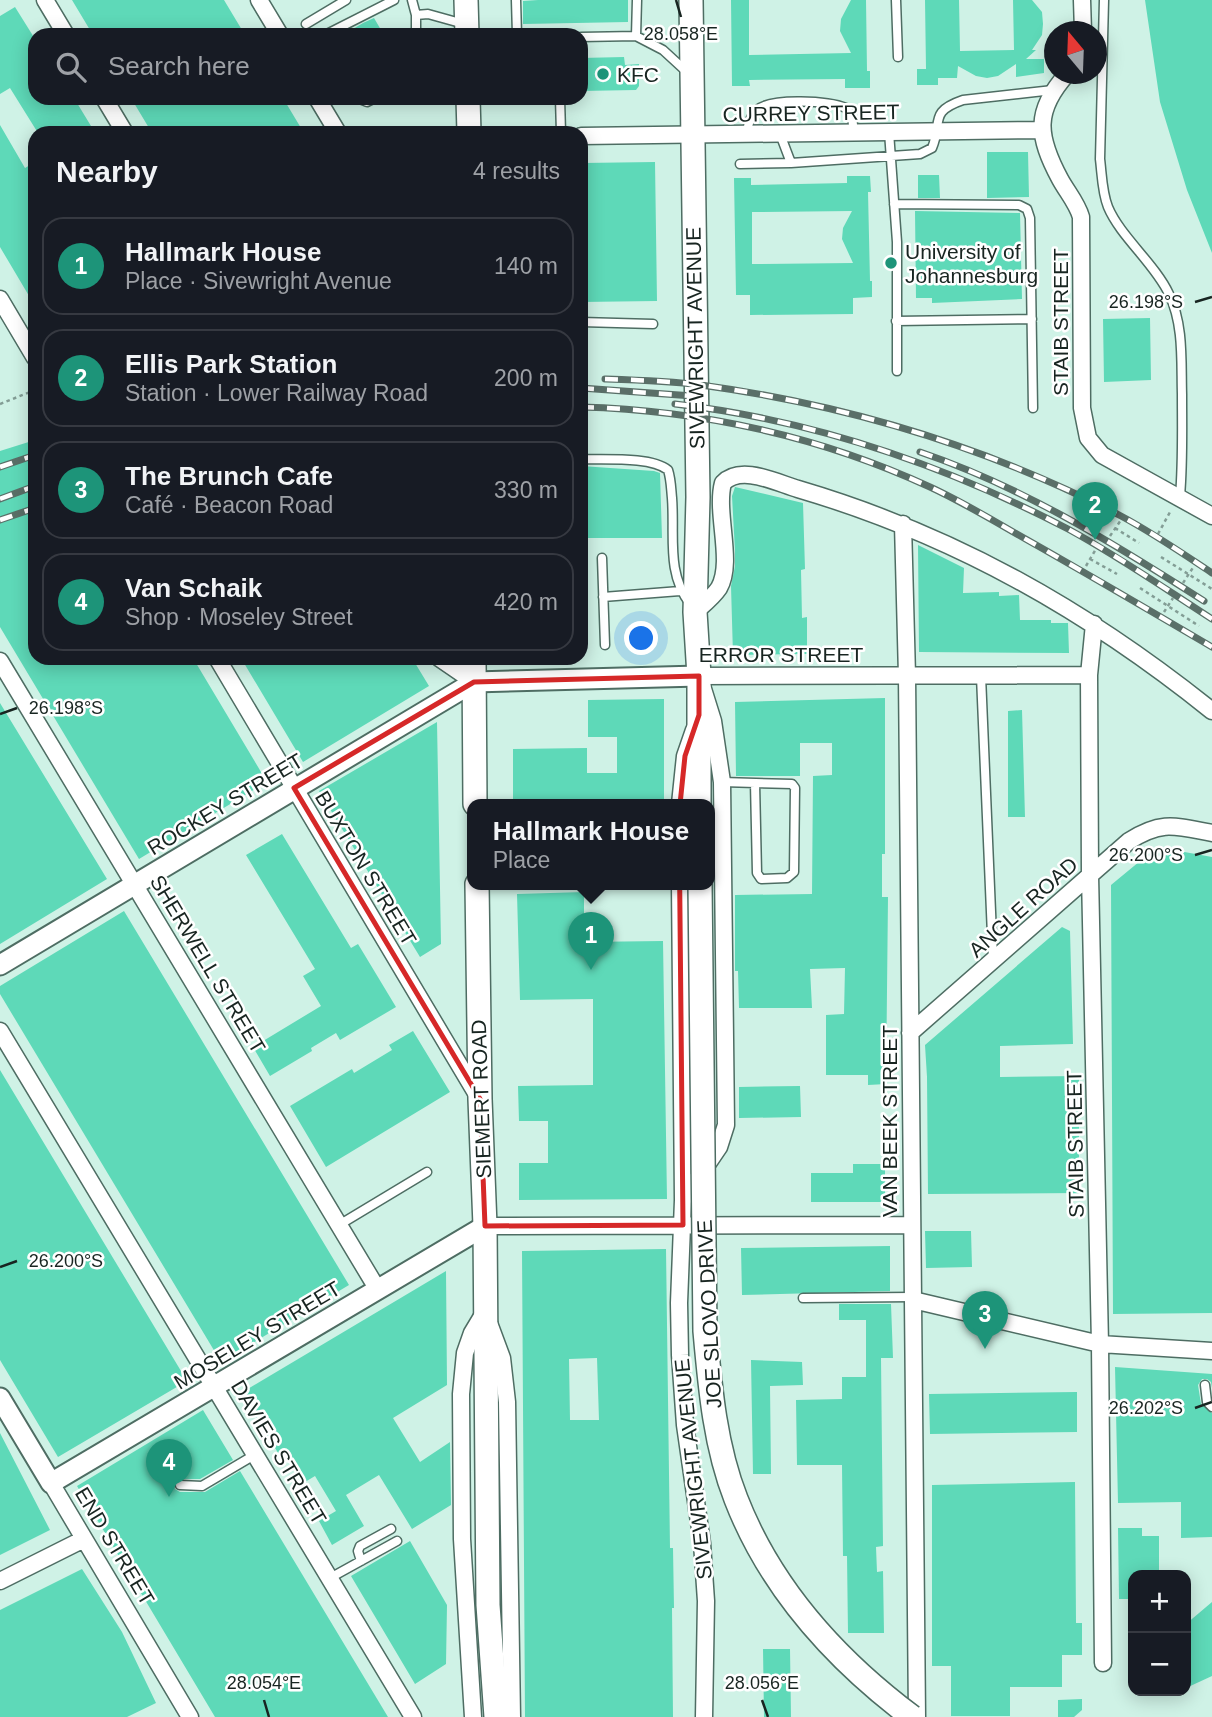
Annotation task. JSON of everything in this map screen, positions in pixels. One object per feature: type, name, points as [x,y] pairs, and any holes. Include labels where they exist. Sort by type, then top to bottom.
[{"type":"main road","points":[[466,0],[467,28]]},
{"type":"main road","name":"SIVEWRIGHT AVENUE","points":[[691,0],[698,497],[695,612],[699,676]]},
{"type":"main road","points":[[468,105],[469,126]]},
{"type":"main road","points":[[474,665],[475,799]]},
{"type":"main road","points":[[699,676],[699,799]]},
{"type":"main road","name":"SIEMERT ROAD","points":[[477,890],[485,1226],[488,1605],[496,1717]]},
{"type":"main road","name":"JOE SLOVO DRIVE","points":[[700,890],[705,1331],[710,1387],[724,1461],[736,1499],[755,1540],[792,1601],[845,1662],[915,1717]]},
{"type":"street","points":[[45,0],[62,28]]},
{"type":"street","points":[[259,0],[276,28]]},
{"type":"street","points":[[1082,0],[1083,21]]},
{"type":"street","points":[[1041,130],[1046,102],[1058,84]]},
{"type":"street","points":[[108,105],[121,126]]},
{"type":"street","points":[[321,105],[334,126]]},
{"type":"street","name":"STAIB STREET","points":[[1041,130],[1050,160],[1081,217],[1082,408],[1088,438],[1102,455],[1212,516]]},
{"type":"street","name":"CURREY STREET","points":[[588,136],[1041,130]]},
{"type":"street","points":[[0,299],[28,346]]},
{"type":"street","points":[[695,612],[719,588],[723,575],[722,488],[733,476],[751,475],[903,524],[1032,587],[1094,624],[1212,711]]},
{"type":"street","name":"VAN BEEK STREET","points":[[903,524],[907,676],[915,1717]]},
{"type":"street","name":"STAIB STREET","points":[[1094,624],[1089,675],[1090,875],[1100,1344],[1103,1663]]},
{"type":"street","name":"SHERWELL STREET","points":[[0,661],[378,1290]]},
{"type":"street","name":"BUXTON STREET","points":[[221,665],[480,1099]]},
{"type":"street","points":[[449,665],[474,682]]},
{"type":"street","name":"ERROR STREET","points":[[474,682],[699,676],[1089,675]]},
{"type":"street","points":[[683,1200],[719,1147],[726,1125],[722,782],[713,721],[699,676]]},
{"type":"street","name":"ROCKEY STREET","points":[[0,965],[474,682]]},
{"type":"street","points":[[681,799],[685,756],[699,715]]},
{"type":"street","name":"ANGLE ROAD","points":[[910,1033],[1129,841],[1154,827],[1167,826],[1212,833]]},
{"type":"street","name":"SIVEWRIGHT AVENUE","points":[[680,890],[683,1225],[679,1303],[680,1355],[685,1425],[702,1543],[706,1601],[704,1717]]},
{"type":"street","name":"DAVIES STREET","points":[[0,1031],[413,1717]]},
{"type":"street","points":[[485,1226],[911,1225]]},
{"type":"street","name":"MOSELEY STREET","points":[[51,1483],[485,1226]]},
{"type":"street","points":[[913,1299],[1100,1344],[1212,1351]]},
{"type":"street","name":"SIEMERT ROAD","points":[[473,1717],[462,1539],[461,1394],[465,1353],[472,1333],[484,1313]]},
{"type":"street","name":"SIEMERT ROAD","points":[[484,1313],[494,1332],[502,1358],[507,1402],[512,1717]]},
{"type":"street","name":"END STREET","points":[[0,1398],[187,1716]]},
{"type":"street","points":[[0,1581],[84,1539]]},
{"type":"lane","points":[[306,24],[346,0]]},
{"type":"lane","points":[[339,28],[394,0]]},
{"type":"lane","points":[[412,0],[416,28]]},
{"type":"lane","points":[[516,0],[517,28]]},
{"type":"lane","points":[[636,36],[637,0]]},
{"type":"lane","points":[[897,0],[898,57]]},
{"type":"lane","points":[[1104,0],[1100,159],[1103,184],[1112,214],[1153,268],[1176,311],[1181,368],[1180,496]]},
{"type":"lane","points":[[416,15],[428,14],[462,28]]},
{"type":"lane","points":[[588,37],[636,36],[663,50],[692,76]]},
{"type":"lane","points":[[740,164],[890,157],[927,152],[934,142],[939,113],[951,104],[963,100],[1053,90]]},
{"type":"lane","points":[[746,135],[755,111],[763,106],[810,102],[837,104],[846,108],[852,117],[854,133]]},
{"type":"lane","points":[[560,105],[561,126]]},
{"type":"lane","points":[[889,132],[894,204],[897,371]]},
{"type":"lane","points":[[780,134],[791,163]]},
{"type":"lane","points":[[894,204],[1018,205],[1027,209],[1031,227],[1033,408]]},
{"type":"lane","points":[[896,321],[1032,319]]},
{"type":"lane","points":[[588,322],[653,324]]},
{"type":"lane","points":[[588,458],[646,462],[659,464],[668,470],[674,521],[674,566],[680,591],[695,612]]},
{"type":"lane","points":[[602,558],[606,645]]},
{"type":"lane","points":[[603,597],[680,591]]},
{"type":"lane","points":[[981,676],[993,959]]},
{"type":"lane","points":[[722,782],[792,784],[796,791],[794,872],[787,878],[761,880],[757,873],[755,783]]},
{"type":"lane","points":[[339,1225],[428,1172]]},
{"type":"lane","points":[[803,1298],[913,1299]]},
{"type":"lane","points":[[1205,1385],[1207,1402],[1212,1407]]},
{"type":"lane","points":[[180,1485],[202,1486],[256,1454]]},
{"type":"lane","points":[[361,1561],[359,1548],[390,1530]]},
{"type":"lane","points":[[330,1578],[397,1541]]},
{"type":"path","points":[[0,404],[28,393]]},
{"type":"path","points":[[1158,534],[1171,512]]},
{"type":"path","points":[[1110,536],[1121,520]]},
{"type":"path","points":[[1115,528],[1139,543]]},
{"type":"path","points":[[1086,566],[1096,549]]},
{"type":"path","points":[[1160,557],[1212,589]]},
{"type":"path","points":[[1090,559],[1117,574]]},
{"type":"path","points":[[1183,583],[1194,566]]},
{"type":"path","points":[[1140,588],[1199,626]]},
{"type":"path","points":[[1164,612],[1173,598]]},
{"type":"highlighted area","points":[[699,676],[699,715],[685,756],[679,814],[683,1225],[485,1226],[480,1099],[294,788],[474,682]]},
{"type":"building","points":[[72,0],[224,0],[241,28],[89,28]]},
{"type":"building","points":[[628,0],[628,22],[523,24],[523,1]]},
{"type":"building","points":[[731,0],[749,0],[749,55],[851,53],[840,31],[841,19],[851,0],[866,0],[867,71],[870,71],[870,88],[845,88],[845,79],[749,80],[750,86],[732,86]]},
{"type":"building","points":[[925,0],[959,0],[960,51],[1014,50],[1013,0],[1032,0],[1042,12],[1042,35],[1032,50],[1036,50],[1026,59],[1044,59],[1044,73],[1016,77],[1016,64],[998,76],[987,78],[976,76],[958,66],[957,78],[938,78],[938,85],[917,85],[917,69],[926,69]]},
{"type":"building","points":[[1145,0],[1212,0],[1212,253],[1187,190],[1160,102]]},
{"type":"building","points":[[15,7],[28,28],[28,105],[78,105],[91,126],[34,126],[10,88],[0,94],[0,16]]},
{"type":"building","points":[[374,18],[380,28],[355,28]]},
{"type":"building","points":[[624,57],[625,65],[639,64],[639,86],[636,90],[588,91],[588,58]]},
{"type":"building","points":[[135,105],[287,105],[300,126],[148,126]]},
{"type":"building","points":[[0,125],[25,168],[28,166],[28,294],[0,247]]},
{"type":"building","points":[[987,152],[1028,152],[1029,197],[987,198]]},
{"type":"building","points":[[655,162],[657,301],[588,302],[588,163]]},
{"type":"building","points":[[918,175],[939,175],[940,198],[918,198]]},
{"type":"building","points":[[847,176],[870,176],[871,192],[868,192],[872,297],[853,298],[853,314],[750,315],[750,295],[736,295],[734,178],[751,178],[751,185],[847,183]],"holes":[[[852,211],[843,228],[842,239],[853,263],[752,264],[752,212]]]},
{"type":"building","points":[[915,211],[1020,213],[1022,299],[932,303],[932,298],[916,298]]},
{"type":"building","points":[[1150,318],[1151,380],[1104,382],[1103,319]]},
{"type":"building","points":[[28,442],[28,665],[197,665],[267,782],[139,859],[0,627],[0,451]]},
{"type":"building","points":[[588,466],[660,473],[662,538],[588,538]]},
{"type":"building","points":[[735,487],[803,503],[805,569],[801,570],[802,618],[807,617],[807,654],[733,655],[731,586],[735,551],[732,496]]},
{"type":"building","points":[[918,545],[964,568],[963,593],[999,592],[999,596],[1019,595],[1020,620],[1068,623],[1069,653],[919,652]]},
{"type":"building","points":[[245,665],[416,665],[429,686],[303,762]]},
{"type":"building","points":[[885,698],[885,854],[882,854],[882,897],[888,897],[886,1084],[868,1085],[868,1075],[826,1075],[826,1015],[844,1014],[845,968],[810,969],[812,1008],[739,1008],[738,971],[735,971],[735,895],[812,894],[813,776],[832,775],[832,743],[800,743],[800,776],[736,776],[735,702]]},
{"type":"building","points":[[664,699],[664,799],[513,799],[513,749],[587,748],[587,773],[617,773],[617,737],[588,737],[588,700]]},
{"type":"building","points":[[0,703],[107,879],[0,944]]},
{"type":"building","points":[[1022,710],[1025,817],[1008,817],[1008,711]]},
{"type":"building","points":[[437,722],[441,944],[420,957],[319,791]]},
{"type":"building","points":[[282,834],[351,948],[358,944],[396,1007],[340,1040],[336,1033],[270,1076],[253,1047],[321,1006],[303,976],[315,969],[246,855]]},
{"type":"building","points":[[1157,847],[1212,857],[1212,1313],[1113,1314],[1111,885]]},
{"type":"building","points":[[584,892],[584,942],[663,941],[667,1199],[519,1200],[519,1163],[548,1163],[548,1121],[519,1121],[518,1086],[593,1085],[593,999],[520,1000],[517,894]]},
{"type":"building","points":[[124,911],[349,1285],[221,1362],[0,994],[0,986]]},
{"type":"building","points":[[1062,927],[1070,931],[1073,1044],[1000,1046],[1000,1077],[1079,1076],[1079,1193],[928,1194],[925,1045]]},
{"type":"building","points":[[413,1031],[450,1092],[326,1167],[290,1106],[352,1069],[354,1073],[392,1050],[389,1045]]},
{"type":"building","points":[[0,1070],[187,1381],[58,1457],[0,1360]]},
{"type":"building","points":[[800,1086],[801,1117],[739,1118],[739,1087]]},
{"type":"building","points":[[853,1164],[885,1164],[885,1202],[811,1202],[811,1173],[853,1173]]},
{"type":"building","points":[[925,1231],[971,1231],[972,1267],[926,1268]]},
{"type":"building","points":[[890,1246],[890,1291],[742,1295],[741,1248]]},
{"type":"building","points":[[666,1249],[670,1548],[673,1548],[674,1608],[673,1717],[525,1717],[522,1251]],"holes":[[[597,1358],[599,1420],[570,1420],[569,1359]]]},
{"type":"building","points":[[446,1271],[447,1385],[393,1418],[420,1462],[450,1442],[451,1505],[412,1529],[379,1475],[346,1495],[364,1526],[332,1545],[319,1521],[336,1511],[315,1476],[305,1482],[286,1452],[280,1456],[241,1393]]},
{"type":"building","points":[[839,1304],[891,1304],[893,1358],[881,1358],[883,1546],[876,1547],[877,1572],[883,1571],[884,1633],[848,1633],[847,1556],[843,1556],[842,1465],[797,1465],[796,1400],[842,1399],[842,1377],[866,1377],[866,1320],[839,1320]]},
{"type":"building","points":[[751,1360],[802,1362],[803,1385],[770,1386],[771,1474],[753,1474]]},
{"type":"building","points":[[1115,1367],[1212,1374],[1212,1388],[1207,1379],[1202,1379],[1198,1385],[1201,1404],[1212,1413],[1212,1537],[1181,1538],[1181,1502],[1118,1503]]},
{"type":"building","points":[[1077,1392],[1077,1432],[930,1434],[929,1394]]},
{"type":"building","points":[[203,1410],[233,1460],[200,1479],[178,1479],[174,1482],[175,1489],[180,1492],[205,1492],[240,1471],[388,1717],[215,1717],[77,1486]]},
{"type":"building","points":[[0,1433],[50,1530],[0,1555]]},
{"type":"building","points":[[1075,1482],[1076,1623],[1082,1623],[1082,1655],[1062,1655],[1062,1687],[1010,1687],[1010,1716],[951,1716],[951,1666],[932,1666],[932,1485]]},
{"type":"building","points":[[1118,1528],[1142,1528],[1142,1536],[1159,1536],[1159,1570],[1128,1570],[1128,1599],[1119,1599]]},
{"type":"building","points":[[410,1541],[447,1605],[446,1664],[415,1684],[351,1576]]},
{"type":"building","points":[[82,1569],[122,1632],[156,1703],[127,1717],[0,1717],[0,1610]]},
{"type":"building","points":[[1212,1602],[1212,1676],[1191,1686],[1191,1633],[1191,1620]]},
{"type":"building","points":[[763,1649],[790,1649],[791,1717],[764,1717]]},
{"type":"building","points":[[1082,1699],[1082,1710],[1074,1717],[1058,1717],[1058,1700]]},
{"type":"railway","points":[[605,379],[689,384],[756,394],[810,404],[917,432],[1021,470],[1071,492],[1133,523],[1212,573]]},
{"type":"railway","points":[[588,388],[693,396]]},
{"type":"railway","points":[[675,404],[726,411],[828,434],[877,448],[974,485],[1087,539],[1212,619]]},
{"type":"railway","points":[[588,407],[671,414],[760,429],[889,469],[971,508],[1212,647]]},
{"type":"railway","points":[[920,452],[1031,499],[1136,558],[1204,601]]},
{"type":"railway","points":[[0,467],[28,457]]},
{"type":"railway","points":[[0,499],[28,489]]},
{"type":"railway","points":[[0,520],[28,510]]},
{"type":"place","name":"KFC","points":[[603,74]]},
{"type":"place","name":"University of Johannesburg","points":[[891,263]]},
{"type":"place","name":"Ellis Park Station","points":[[1095,540]]},
{"type":"place","name":"Hallmark House","points":[[591,970]]},
{"type":"place","name":"The Brunch Cafe","points":[[985,1349]]},
{"type":"place","name":"Van Schaik","points":[[169,1497]]}]
